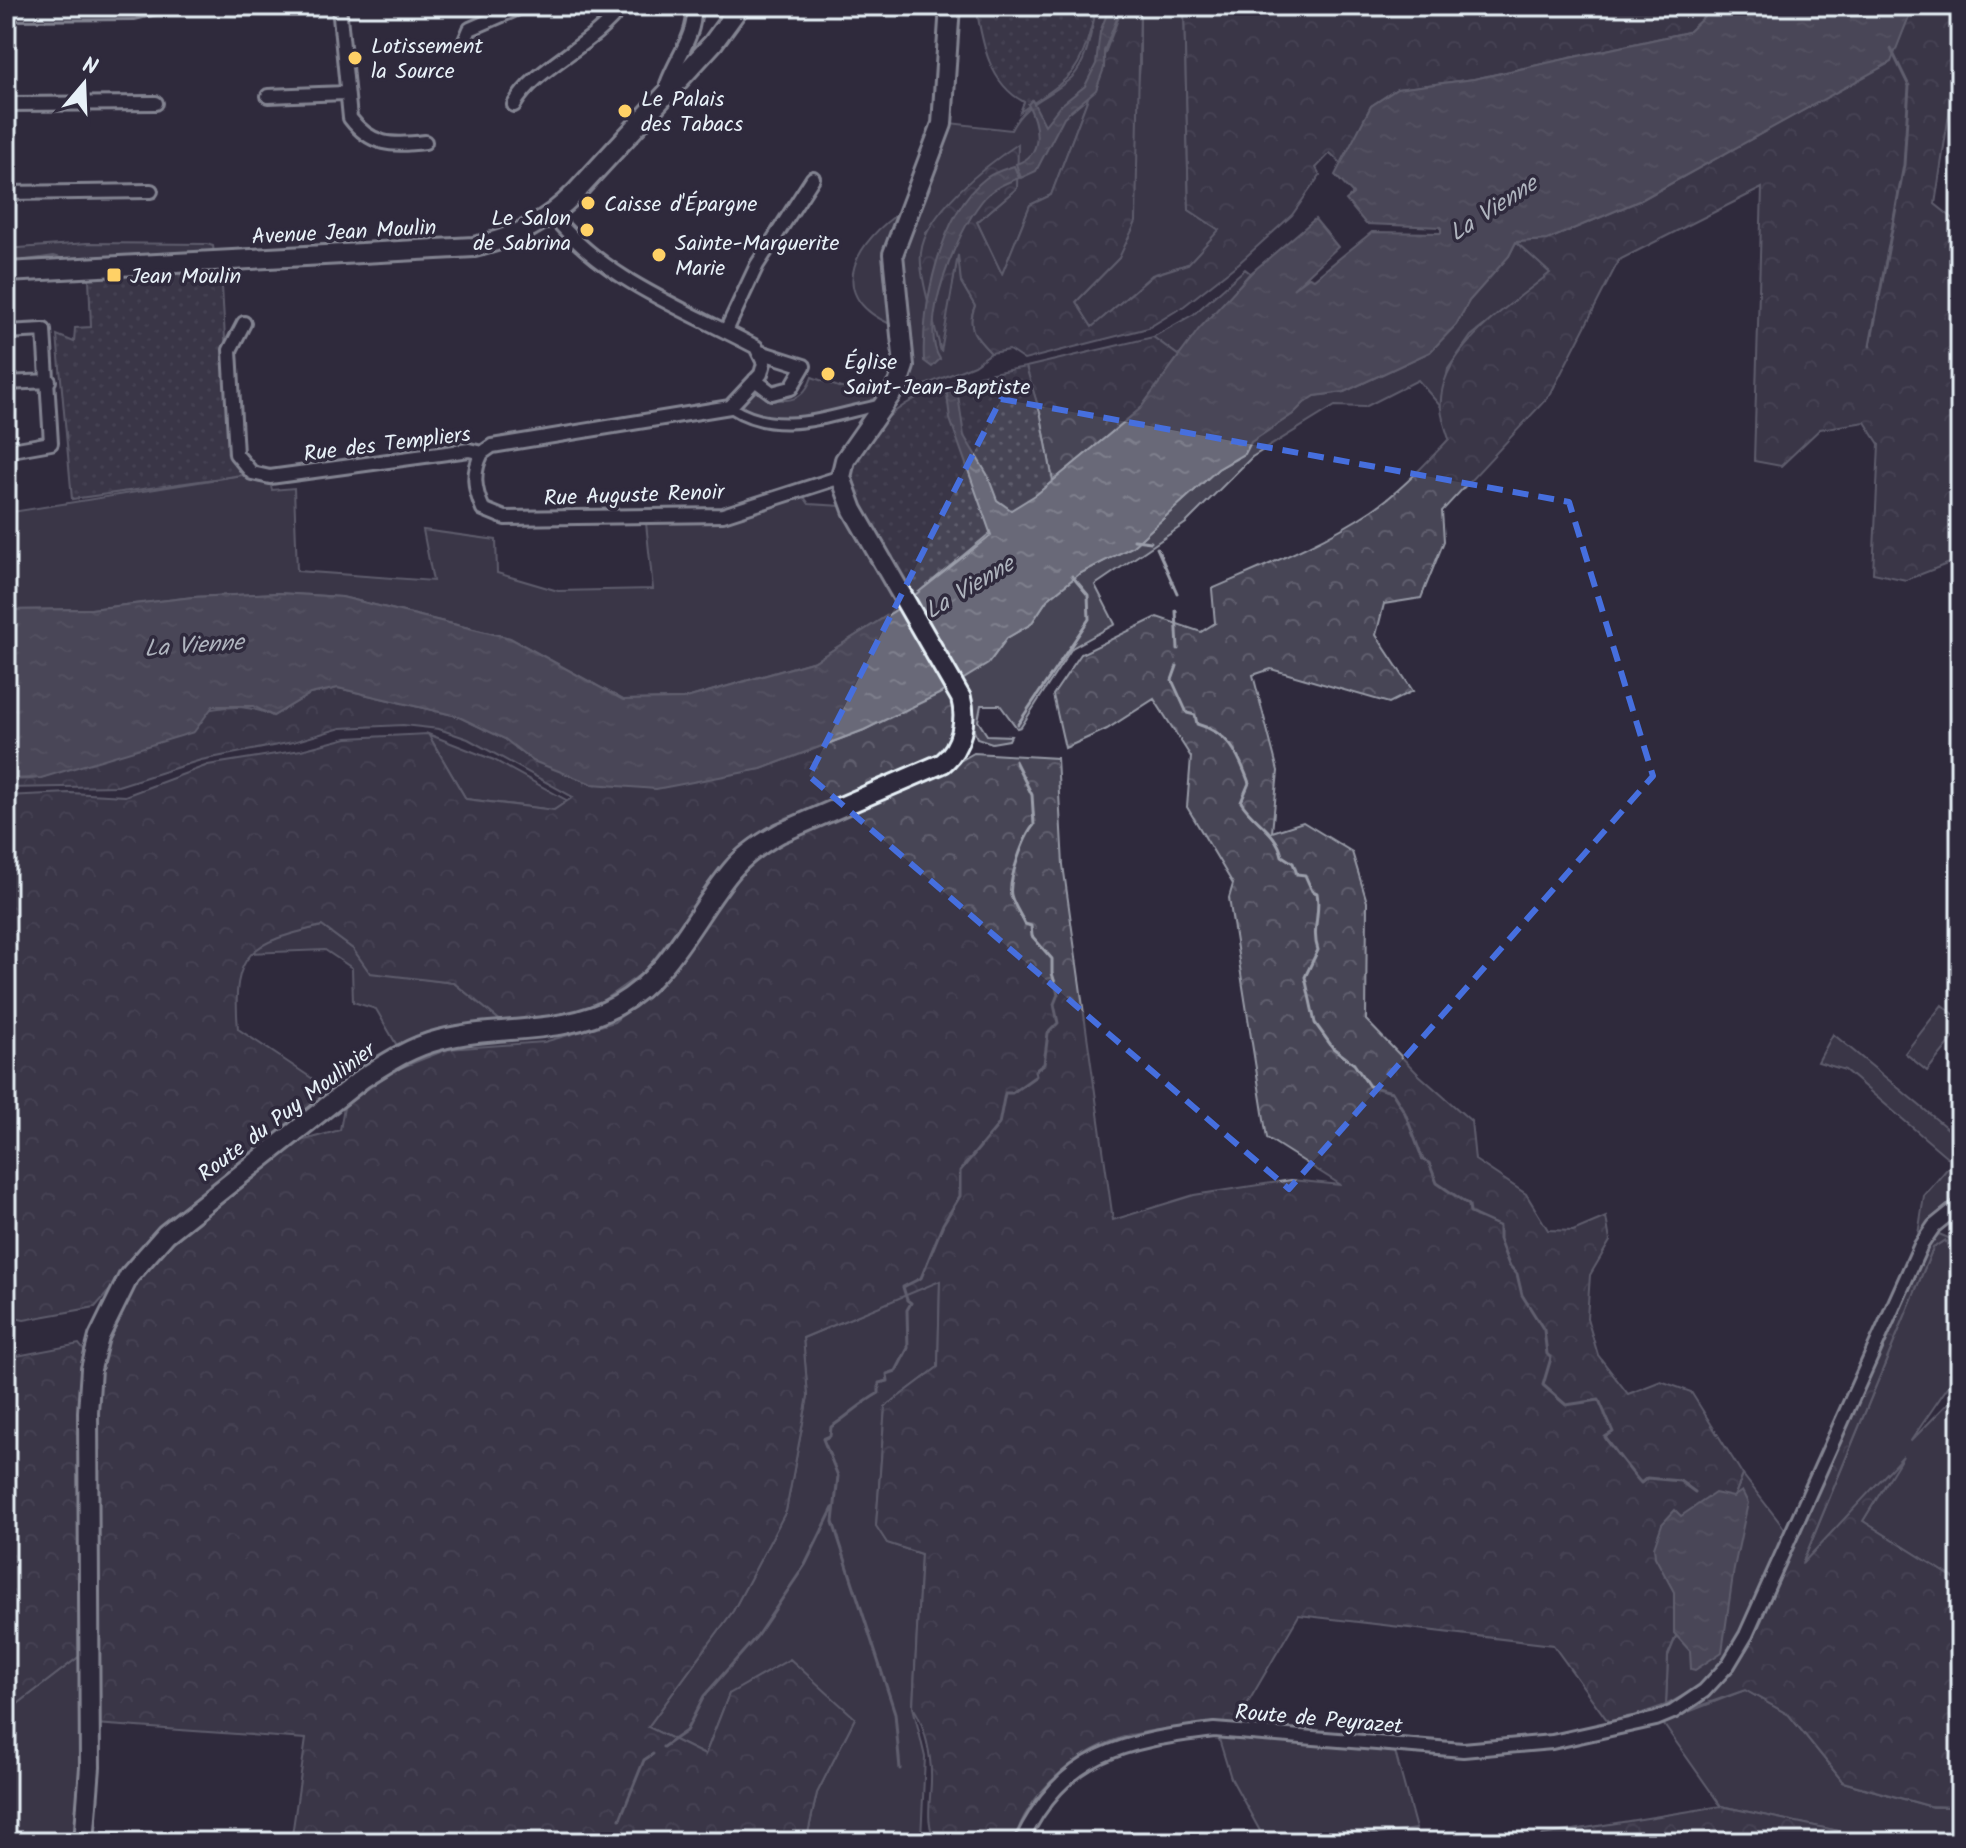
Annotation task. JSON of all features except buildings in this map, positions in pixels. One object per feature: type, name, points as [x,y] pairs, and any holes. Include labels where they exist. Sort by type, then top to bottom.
[{"type":"main road","name":"Avenue Jean Moulin","points":[[6,272],[474,247],[521,234],[552,214],[719,37],[740,6]]},
{"type":"main road","points":[[841,477],[845,460],[898,384],[904,366],[893,254],[942,124],[950,6]]},
{"type":"main road","name":"Route du Puy Moulinier","points":[[84,1842],[90,1767],[86,1506],[90,1383],[103,1326],[129,1276],[166,1234],[363,1078],[395,1058],[442,1039],[573,1024],[621,1003],[659,971],[733,869],[756,847],[780,833],[950,757],[964,721],[964,709],[956,688],[853,510],[841,477]]},
{"type":"street","points":[[6,16],[134,12],[161,6]]},
{"type":"street","points":[[339,6],[345,93],[350,118],[360,131],[389,146],[425,142]]},
{"type":"street","points":[[464,43],[470,29],[523,6]]},
{"type":"street","points":[[514,105],[523,90],[605,29],[622,6]]},
{"type":"street","points":[[671,90],[667,84],[695,23],[694,6]]},
{"type":"street","points":[[268,96],[345,93]]},
{"type":"street","points":[[6,104],[156,103]]},
{"type":"street","points":[[726,331],[757,265],[813,178]]},
{"type":"street","points":[[6,193],[151,191]]},
{"type":"street","points":[[552,214],[567,234],[603,263],[760,352],[804,366],[791,388],[772,393],[755,380]]},
{"type":"street","name":"Rue des Templiers","points":[[244,323],[230,350],[236,454],[252,473],[270,477],[469,450],[482,453],[492,446],[730,407]]},
{"type":"street","points":[[6,332],[44,330],[51,443],[6,451]]},
{"type":"street","points":[[760,352],[764,363],[755,380],[730,407],[748,418],[768,423],[831,417],[882,405]]},
{"type":"street","points":[[6,383],[49,381]]},
{"type":"street","name":"Rue Auguste Renoir","points":[[482,453],[474,472],[476,492],[483,509],[505,518],[723,515],[841,477]]},
{"type":"street","name":"Route de Peyrazet","points":[[1021,1842],[1036,1809],[1057,1784],[1085,1762],[1177,1735],[1214,1730],[1463,1750],[1552,1742],[1656,1719],[1704,1691],[1728,1665],[1746,1635],[1921,1245],[1934,1226],[1960,1205]]},
{"type":"highlighted area","points":[[1001,399],[1569,502],[1653,776],[1289,1189],[809,776]]},
{"type":"green space","points":[[976,6],[1097,6],[1086,46],[1074,70],[1020,112],[1024,102],[1003,84],[989,61]]},
{"type":"green space","points":[[1097,6],[1123,6],[1051,195],[1030,205],[1002,275],[977,222],[1017,188],[926,232],[940,349],[959,251],[961,282],[975,306],[972,326],[991,353],[974,365],[908,392],[904,389],[910,354],[904,247],[950,123],[1011,130],[1024,112],[1064,84],[1078,70],[1086,53]]},
{"type":"green space","points":[[1123,6],[1140,6],[1136,222],[1119,258],[1076,302],[1092,327],[1153,275],[1188,264],[1219,230],[1189,210],[1184,6],[1716,6],[1688,32],[1474,79],[1397,89],[1371,106],[1342,164],[1330,153],[1316,168],[1320,175],[1292,215],[1239,263],[1184,306],[1148,328],[1024,360],[1009,350],[991,353],[974,332],[971,320],[975,306],[961,282],[958,255],[941,352],[921,262],[925,238],[933,222],[959,191],[1018,144],[1017,188],[977,222],[1002,274],[1030,205],[1051,195]]},
{"type":"green space","points":[[1140,6],[1184,6],[1189,210],[1220,230],[1188,264],[1152,275],[1092,328],[1076,302],[1119,258],[1140,65]]},
{"type":"green space","points":[[1913,6],[1960,6],[1960,43],[1935,204],[1960,224],[1960,559],[1906,580],[1873,573],[1879,444],[1865,422],[1820,429],[1781,466],[1754,461],[1762,188],[1619,260],[1550,395],[1442,511],[1444,541],[1421,598],[1384,604],[1376,635],[1413,691],[1389,703],[1271,669],[1253,675],[1278,771],[1272,832],[1303,822],[1352,852],[1367,902],[1366,1020],[1418,1074],[1471,1121],[1475,1160],[1526,1194],[1548,1230],[1573,1231],[1606,1217],[1610,1241],[1590,1275],[1587,1318],[1598,1355],[1628,1394],[1661,1381],[1691,1392],[1743,1475],[1668,1655],[1666,1705],[1610,1724],[1553,1645],[1299,1615],[1235,1725],[1156,1730],[1112,1741],[1075,1761],[1044,1789],[1021,1823],[1014,1842],[937,1842],[929,1820],[929,1752],[913,1707],[921,1554],[887,1543],[876,1526],[885,1407],[938,1367],[940,1281],[803,1338],[808,1396],[786,1511],[733,1611],[648,1727],[705,1755],[729,1694],[790,1659],[855,1718],[817,1793],[806,1842],[291,1842],[306,1739],[95,1724],[96,1372],[111,1318],[139,1274],[188,1225],[297,1142],[340,1130],[344,1107],[390,1072],[448,1049],[544,1042],[614,1022],[665,980],[738,877],[779,843],[932,777],[974,753],[1057,758],[1063,865],[1113,1220],[1194,1195],[1291,1180],[1341,1185],[1267,1138],[1229,898],[1233,884],[1187,807],[1191,757],[1154,699],[1107,729],[1065,748],[1053,695],[1081,654],[1157,617],[1201,632],[1215,623],[1212,589],[1334,533],[1383,503],[1412,477],[1449,439],[1441,409],[1443,388],[1450,368],[1479,331],[1550,273],[1516,242],[1547,240],[1641,200],[1890,62]]},
{"type":"green space","points":[[902,211],[893,322],[888,323],[868,311],[857,297],[853,282],[854,266],[873,236]]},
{"type":"green space","points":[[1516,242],[1551,273],[1471,336],[1448,369],[1441,407],[1418,380],[1365,407],[1335,406],[1252,457],[1186,523],[1095,585],[1115,624],[1072,648],[1021,727],[1017,728],[1000,705],[981,705],[978,721],[987,735],[1011,736],[1009,740],[992,743],[977,738],[961,678],[991,660],[1007,638],[1031,624],[1047,600],[1079,574],[1132,547],[1218,469],[1245,454],[1251,442],[1304,403],[1315,396],[1344,392],[1430,352],[1456,325],[1469,301],[1509,256]]},
{"type":"green space","points":[[87,243],[207,244],[213,246],[214,253],[71,261],[54,256],[6,263],[6,249]]},
{"type":"green space","points":[[1245,269],[1250,273],[1179,356],[1153,337],[1194,314]]},
{"type":"green space","points":[[208,272],[209,286],[222,287],[232,459],[242,475],[72,499],[57,335],[74,342],[75,328],[91,327],[89,278]]},
{"type":"green space","points":[[1153,337],[1179,356],[1140,409],[1053,481],[1041,417],[1026,367]]},
{"type":"green space","points":[[1026,367],[1041,416],[1053,481],[914,596],[855,502],[848,474],[852,461],[880,424],[917,398],[959,381]]},
{"type":"green space","points":[[812,377],[841,388],[889,385],[860,406],[822,416],[780,418],[745,412],[743,403],[752,390],[770,398],[786,400],[801,394]]},
{"type":"green space","points":[[242,475],[260,483],[270,482],[272,490],[294,488],[297,571],[433,581],[423,530],[496,540],[497,573],[558,591],[653,589],[646,523],[729,520],[802,494],[809,504],[842,506],[902,606],[815,661],[683,699],[623,700],[510,638],[342,597],[278,593],[193,597],[91,609],[6,610],[6,513]]},
{"type":"green space","points":[[338,688],[457,716],[505,739],[533,761],[714,776],[761,769],[864,730],[946,688],[951,700],[953,723],[940,752],[921,768],[772,827],[731,859],[645,971],[582,1015],[507,1026],[454,983],[370,973],[353,949],[322,926],[262,945],[243,967],[238,982],[238,1029],[334,1093],[173,1218],[95,1307],[24,1320],[6,1316],[6,796],[70,793],[125,796],[208,765],[301,750],[347,738],[428,734],[466,799],[554,810],[573,797],[468,739],[439,729],[403,725],[341,728],[293,742],[201,760],[118,786],[6,788],[6,780],[43,777],[188,715],[218,708],[246,708],[273,716],[310,694]]},
{"type":"green space","points":[[428,734],[494,760],[568,801],[554,810],[466,799]]},
{"type":"green space","points":[[322,926],[353,949],[370,972],[454,983],[507,1026],[399,1049],[376,1009],[353,1002],[352,968],[325,950],[250,953],[269,938]]},
{"type":"green space","points":[[1942,1005],[1960,1019],[1960,1030],[1927,1071],[1905,1053]]},
{"type":"green space","points":[[1833,1034],[1960,1139],[1960,1197],[1917,1241],[1924,1196],[1953,1162],[1845,1070],[1818,1062]]},
{"type":"green space","points":[[1939,1234],[1960,1243],[1960,1265],[1945,1240],[1933,1248],[1802,1564],[1903,1456],[1863,1521],[1960,1582],[1960,1807],[1929,1806],[1843,1782],[1789,1715],[1745,1690],[1682,1712],[1753,1634],[1930,1244]]},
{"type":"green space","points":[[1945,1240],[1960,1265],[1960,1369],[1910,1442],[1960,1391],[1960,1582],[1863,1521],[1899,1461],[1801,1567],[1933,1248]]},
{"type":"green space","points":[[940,1280],[938,1367],[885,1407],[876,1525],[887,1543],[921,1554],[913,1707],[925,1757],[921,1838],[925,1842],[806,1842],[817,1793],[855,1718],[729,1694],[705,1755],[648,1727],[733,1611],[786,1511],[808,1396],[803,1338]]},
{"type":"green space","points":[[79,1344],[86,1353],[78,1534],[81,1655],[6,1713],[6,1358]]},
{"type":"green space","points":[[1743,1475],[1787,1532],[1731,1652],[1703,1685],[1666,1705],[1668,1656]]},
{"type":"green space","points":[[81,1655],[82,1771],[75,1842],[6,1842],[6,1713]]},
{"type":"green space","points":[[1745,1690],[1789,1715],[1843,1782],[1932,1807],[1960,1807],[1960,1842],[1891,1842],[1721,1806],[1662,1722]]},
{"type":"green space","points":[[1222,1735],[1394,1748],[1416,1829],[1323,1842],[1266,1842],[1231,1778],[1219,1739]]},
{"type":"green space","points":[[1721,1806],[1891,1842],[1538,1842],[1543,1835]]},
{"type":"water","points":[[1110,6],[1122,6],[1104,51],[1104,68],[1096,90],[1064,117],[1036,171],[1021,178],[1016,164],[1032,154],[1037,138],[1028,104],[1032,100],[1045,125],[1060,106],[1085,86],[1096,64],[1100,32]]},
{"type":"water","name":"La Vienne","points":[[1716,6],[1913,6],[1891,62],[1641,200],[1547,240],[1516,242],[1509,256],[1469,301],[1456,325],[1430,352],[1344,392],[1315,396],[1304,403],[1251,442],[1245,453],[1218,469],[1132,547],[1079,574],[1047,600],[1031,624],[1007,638],[988,664],[939,694],[864,730],[761,769],[656,789],[592,784],[533,761],[505,739],[457,716],[338,688],[310,694],[273,716],[253,706],[213,706],[194,732],[41,778],[6,779],[6,610],[91,609],[193,597],[278,593],[342,597],[510,638],[623,700],[683,699],[815,661],[896,610],[991,535],[950,419],[946,386],[956,381],[964,436],[987,474],[997,500],[1011,510],[1037,494],[1140,409],[1199,329],[1251,273],[1315,219],[1338,247],[1293,289],[1309,277],[1314,279],[1372,232],[1441,233],[1441,227],[1366,224],[1346,200],[1353,194],[1335,175],[1371,106],[1397,89],[1474,79],[1688,32]]},
{"type":"water","points":[[1014,166],[1019,178],[986,197],[972,216],[951,257],[933,325],[934,344],[940,359],[932,367],[924,361],[926,315],[945,237],[970,194],[989,176]]},
{"type":"water","points":[[1742,1491],[1748,1503],[1734,1568],[1722,1652],[1695,1670],[1691,1669],[1690,1651],[1674,1633],[1674,1592],[1655,1557],[1654,1547],[1662,1524],[1675,1510],[1681,1516],[1715,1493],[1733,1497]]},
{"type":"waterway","points":[[1870,346],[1904,165],[1909,86],[1891,49]]},
{"type":"waterway","points":[[1134,540],[1151,542]]},
{"type":"waterway","points":[[1157,548],[1177,593]]},
{"type":"waterway","points":[[1018,724],[1089,619],[1088,595],[1072,576]]},
{"type":"waterway","points":[[1176,611],[1178,649]]},
{"type":"waterway","points":[[1177,666],[1172,680],[1187,713],[1195,715],[1197,724],[1225,739],[1241,762],[1249,783],[1241,802],[1270,833],[1282,856],[1293,863],[1297,874],[1305,875],[1312,891],[1317,893],[1315,935],[1318,950],[1305,977],[1315,1023],[1333,1048],[1354,1064],[1369,1086],[1392,1092],[1437,1183],[1469,1205],[1470,1213],[1499,1226],[1499,1239],[1509,1265],[1517,1274],[1522,1295],[1544,1330],[1547,1354],[1551,1358],[1543,1385],[1566,1405],[1599,1400],[1613,1432],[1605,1437],[1641,1483],[1647,1478],[1680,1481],[1695,1492]]},
{"type":"waterway","points":[[900,1769],[895,1713],[833,1522],[838,1476],[823,1439],[830,1436],[831,1427],[879,1393],[879,1383],[888,1381],[887,1374],[896,1371],[908,1348],[907,1310],[911,1303],[903,1287],[921,1278],[943,1224],[960,1196],[960,1171],[999,1124],[1005,1093],[1012,1093],[1036,1076],[1035,1071],[1044,1064],[1048,1033],[1058,1023],[1054,1004],[1058,994],[1052,959],[1032,936],[1031,926],[1025,924],[1011,895],[1018,859],[1034,825],[1032,795],[1015,761]]},
{"type":"waterway","points":[[663,1747],[686,1731],[704,1696],[757,1636],[805,1565],[833,1508]]},
{"type":"waterway","points":[[620,1819],[644,1760],[653,1754]]},
{"type":"place","name":"Lotissement la Source","points":[[355,58]]},
{"type":"place","name":"Le Palais des Tabacs","points":[[625,111]]},
{"type":"place","name":"Caisse d'Épargne","points":[[588,203]]},
{"type":"place","name":"Le Salon de Sabrina","points":[[587,230]]},
{"type":"place","name":"Sainte-Marguerite Marie","points":[[659,255]]},
{"type":"place","name":"Jean Moulin","points":[[114,275]]},
{"type":"place","name":"Église Saint-Jean-Baptiste","points":[[828,374]]}]
